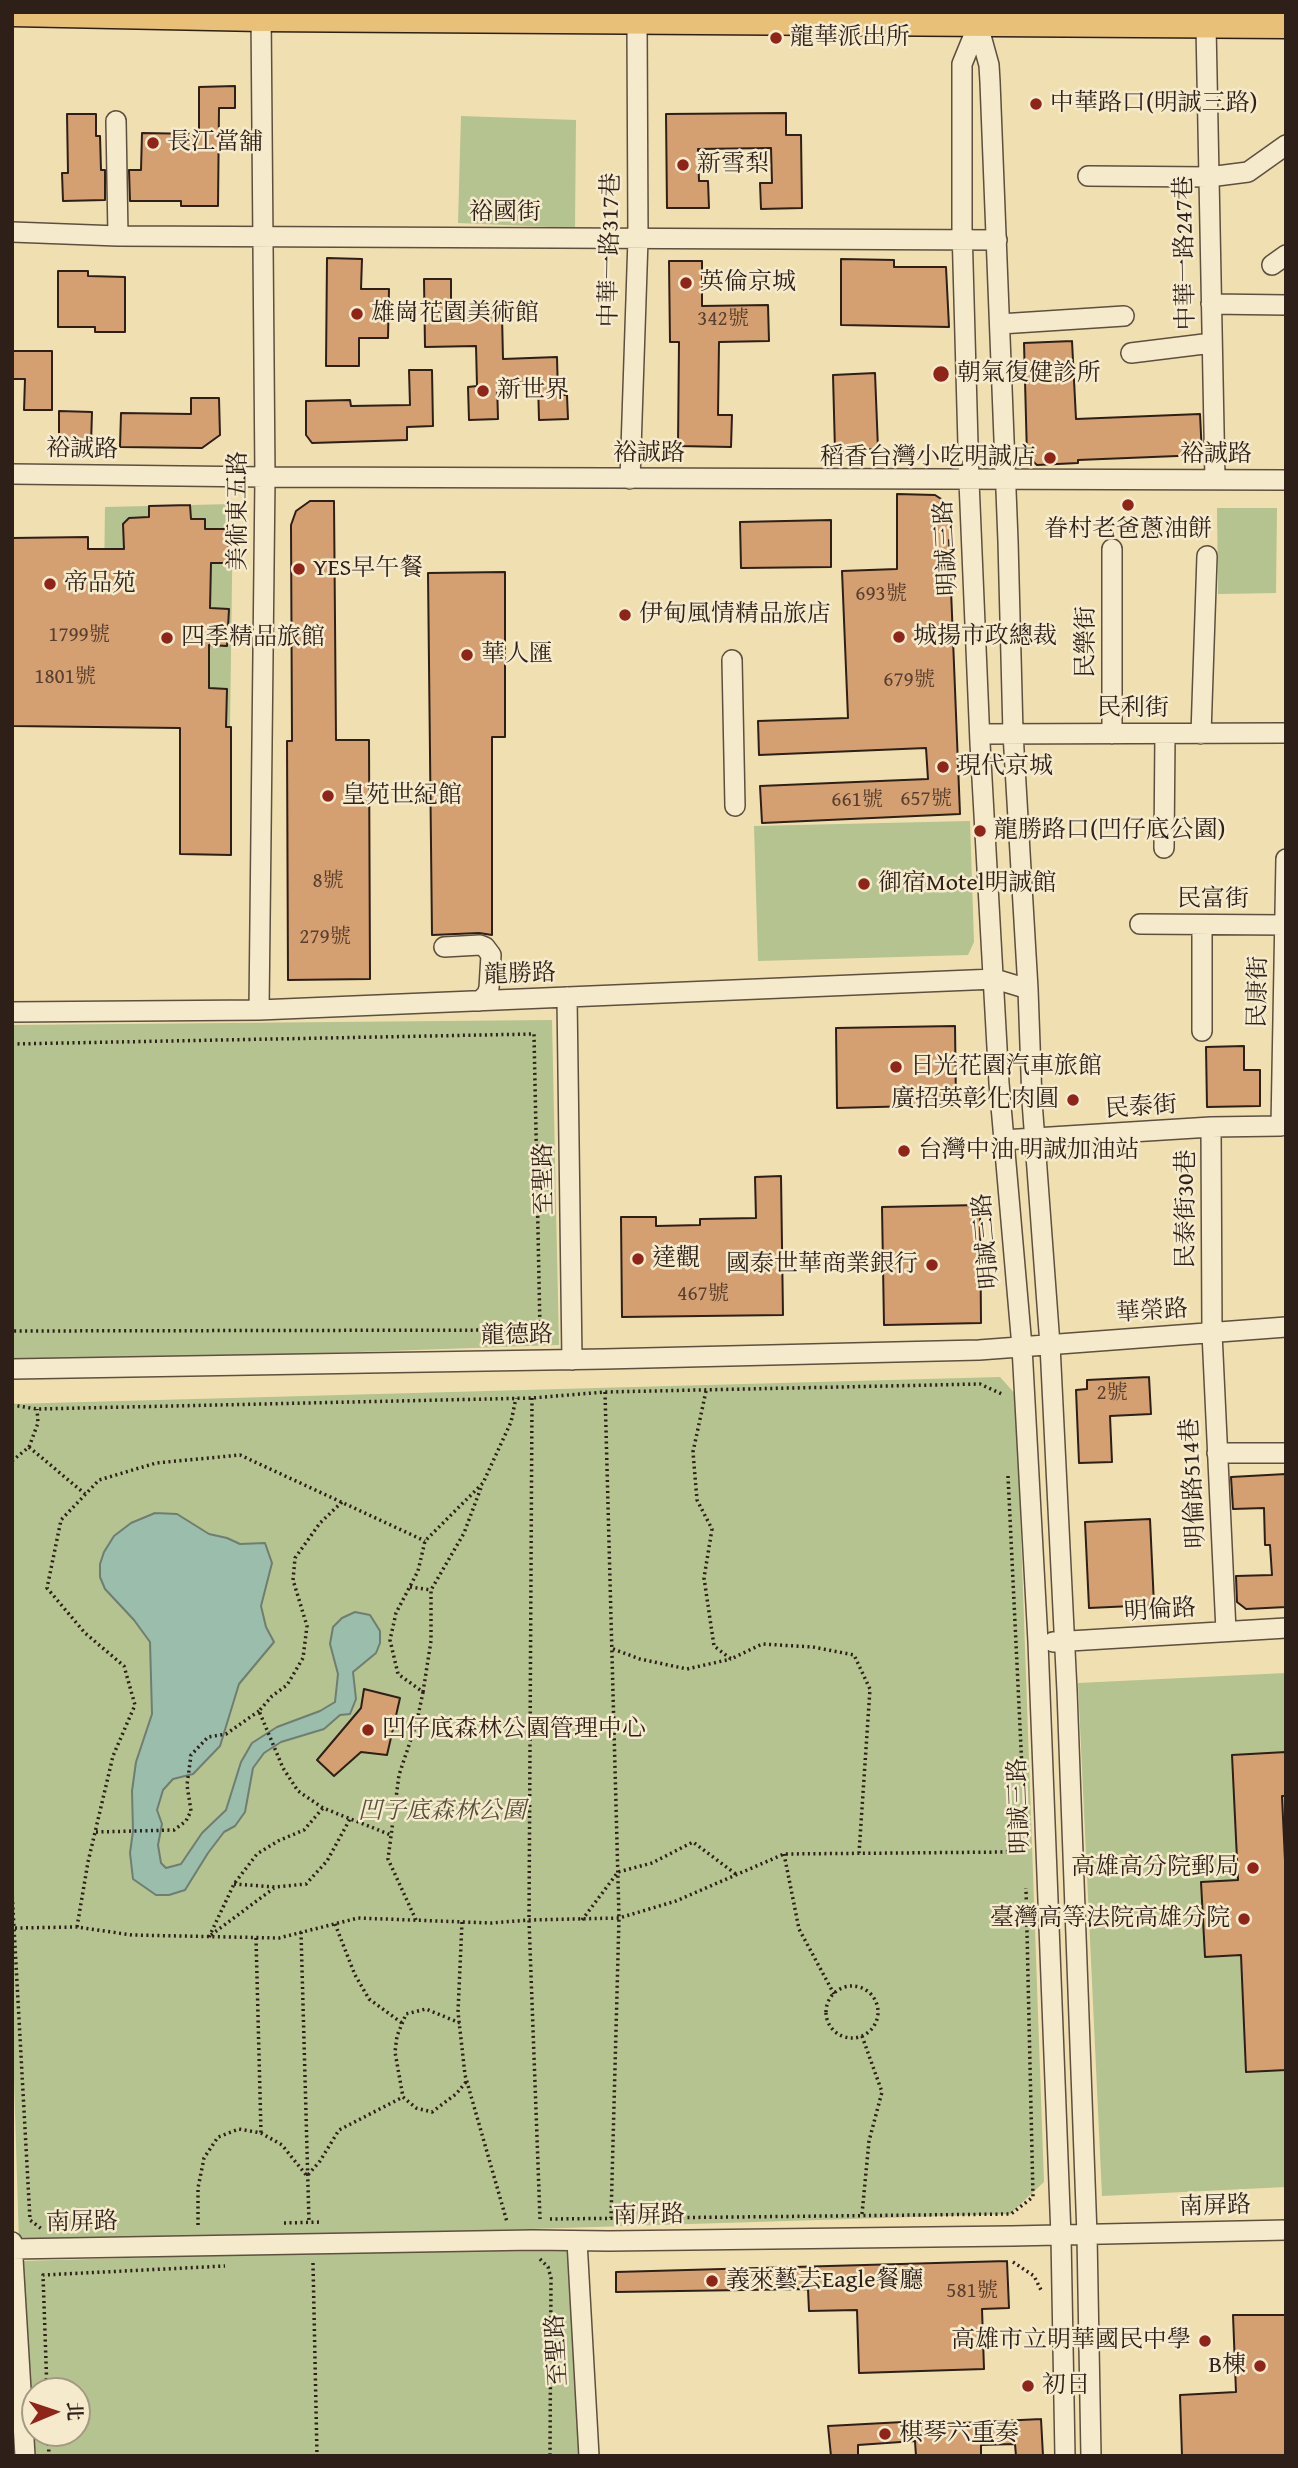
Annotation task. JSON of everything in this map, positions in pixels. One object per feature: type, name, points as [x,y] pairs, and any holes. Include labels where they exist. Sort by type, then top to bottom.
[{"type":"main road","points":[[12,14],[637,22],[977,19],[1286,26]]},
{"type":"street","name":"美術東五路","points":[[259,1010],[265,477],[261,16]]},
{"type":"street","name":"明誠三路","points":[[977,19],[962,64],[962,239],[969,481],[1003,1140],[1022,1347],[1038,1642],[1061,2236],[1065,2456]]},
{"type":"street","name":"明誠三路","points":[[977,19],[989,65],[1013,733],[1064,1642],[1087,2235],[1091,2456]]},
{"type":"street","name":"中華一路317巷","points":[[630,479],[638,239],[637,22]]},
{"type":"street","name":"中華一路247巷","points":[[1206,26],[1215,480]]},
{"type":"street","points":[[116,121],[118,236]]},
{"type":"street","points":[[1088,176],[1209,177],[1248,173],[1286,145]]},
{"type":"street","name":"裕國街","points":[[12,232],[118,236],[997,240]]},
{"type":"street","points":[[1211,304],[1286,305]]},
{"type":"street","points":[[1000,324],[1124,316]]},
{"type":"street","points":[[1131,353],[1212,343]]},
{"type":"street","name":"裕誠路","points":[[12,474],[969,481],[1286,480]]},
{"type":"street","name":"民樂街","points":[[1112,549],[1112,734]]},
{"type":"street","points":[[1201,734],[1208,556]]},
{"type":"street","points":[[732,660],[735,806]]},
{"type":"street","name":"民利街","points":[[980,734],[1286,733]]},
{"type":"street","points":[[1164,848],[1165,734]]},
{"type":"street","name":"民康街","points":[[1282,1125],[1286,859]]},
{"type":"street","name":"民富街","points":[[1139,925],[1285,925]]},
{"type":"street","points":[[1202,925],[1202,1031]]},
{"type":"street","points":[[444,947],[480,945],[491,955],[489,988],[480,1001]]},
{"type":"street","name":"龍勝路","points":[[12,1012],[259,1010],[995,979],[1028,989]]},
{"type":"street","name":"至聖路","points":[[567,997],[572,1360]]},
{"type":"street","name":"民泰街","points":[[1003,1140],[1282,1125]]},
{"type":"street","name":"民泰街30巷","points":[[1211,1127],[1212,1333]]},
{"type":"street","name":"華榮路","points":[[1022,1347],[1286,1327]]},
{"type":"street","name":"明倫路514巷","points":[[1212,1333],[1226,1632]]},
{"type":"street","name":"龍德路","points":[[12,1369],[572,1360],[1022,1347]]},
{"type":"street","points":[[1217,1453],[1286,1453]]},
{"type":"street","name":"明倫路","points":[[1038,1642],[1286,1628]]},
{"type":"street","points":[[1057,2120],[1083,2119]]},
{"type":"street","name":"南屏路","points":[[13,2249],[1061,2236],[1286,2230]]},
{"type":"street","name":"至聖路","points":[[577,2241],[589,2456]]},
{"type":"street","points":[[12,2242],[25,2456]]},
{"type":"path","points":[[12,1044],[534,1034],[540,1330],[12,1331]]},
{"type":"path","points":[[12,1405],[37,1409],[533,1398],[605,1392],[980,1384],[1004,1393],[1004,1407]]},
{"type":"path","points":[[706,1391],[692,1452],[697,1500],[712,1529],[704,1578],[714,1646],[731,1660]]},
{"type":"path","points":[[605,1392],[619,1918],[611,2218]]},
{"type":"path","points":[[416,1920],[387,1859],[399,1775],[423,1692],[431,1641],[431,1590],[464,1532],[511,1422],[516,1398]]},
{"type":"path","points":[[533,1398],[529,1920],[540,2219]]},
{"type":"path","points":[[12,1461],[29,1447],[38,1423],[37,1409]]},
{"type":"path","points":[[29,1447],[85,1494]]},
{"type":"path","points":[[76,1927],[113,1756],[135,1704],[124,1666],[85,1633],[47,1588],[61,1520],[99,1480],[156,1463],[240,1455],[425,1541]]},
{"type":"path","points":[[1008,1474],[1022,1780]]},
{"type":"path","points":[[423,1692],[398,1674],[390,1640],[396,1613],[418,1571],[425,1541],[483,1483]]},
{"type":"path","points":[[96,1832],[174,1830],[186,1821],[191,1811],[187,1785],[191,1755],[208,1737],[226,1734],[238,1728],[247,1718],[259,1711],[272,1696],[287,1685],[303,1658],[307,1626],[293,1580],[295,1558],[320,1523],[342,1502]]},
{"type":"path","points":[[410,1587],[431,1590]]},
{"type":"path","points":[[613,1649],[640,1659],[687,1669],[731,1660],[762,1644],[813,1647],[854,1655],[870,1689],[859,1854]]},
{"type":"path","points":[[259,1711],[276,1752],[298,1791],[323,1808],[391,1836]]},
{"type":"path","points":[[209,1937],[234,1884],[257,1854],[304,1830],[323,1808]]},
{"type":"path","points":[[234,1884],[275,1887],[306,1884],[327,1861],[350,1819]]},
{"type":"path","points":[[582,1920],[618,1872],[652,1863],[693,1842],[737,1875]]},
{"type":"path","points":[[14,1928],[76,1927],[132,1936],[279,1938],[358,1918],[491,1923],[619,1918],[676,1901],[783,1854],[1007,1852],[1026,1848]]},
{"type":"path","points":[[783,1854],[799,1929],[834,1994]]},
{"type":"path","points":[[529,2220],[1011,2214],[1032,2197],[1026,1876]]},
{"type":"path","points":[[209,1937],[275,1887]]},
{"type":"path","points":[[12,1891],[30,2220],[44,2231]]},
{"type":"path","points":[[462,1922],[460,2023],[467,2081],[507,2221]]},
{"type":"path","points":[[335,1924],[355,1975],[369,1998],[403,2023]]},
{"type":"path","points":[[300,1932],[309,2222]]},
{"type":"path","points":[[256,1938],[261,2133]]},
{"type":"path","points":[[857,1987],[865,1990],[876,2001],[878,2010],[874,2026],[862,2036],[844,2037],[831,2026],[827,2010],[834,1994],[841,1989],[857,1987]]},
{"type":"path","points":[[460,2023],[426,2008],[407,2014],[397,2036],[395,2052],[403,2097],[416,2108],[432,2112],[456,2094],[467,2081]]},
{"type":"path","points":[[862,2036],[882,2092],[869,2141],[862,2215]]},
{"type":"path","points":[[307,2176],[320,2161],[339,2130],[403,2097]]},
{"type":"path","points":[[186,2226],[198,2225],[198,2188],[204,2158],[218,2137],[239,2129],[261,2133],[282,2145],[307,2176]]},
{"type":"path","points":[[494,2222],[518,2221]]},
{"type":"path","points":[[281,2223],[322,2222]]},
{"type":"path","points":[[528,2259],[541,2259],[548,2267],[551,2278],[550,2456]]},
{"type":"path","points":[[306,2263],[313,2263],[317,2456]]},
{"type":"path","points":[[47,2377],[43,2274],[232,2266]]},
{"type":"green space","points":[[461,116],[576,120],[575,228],[458,223]]},
{"type":"green space","name":"四季精品旅館","points":[[233,504],[230,728],[102,727],[105,507]]},
{"type":"green space","points":[[1217,508],[1277,508],[1276,593],[1218,594]]},
{"type":"green space","name":"御宿Motel明誠館","points":[[970,821],[974,942],[968,955],[758,961],[754,826]]},
{"type":"green space","points":[[552,1020],[559,1345],[12,1364],[12,1025]]},
{"type":"green space","name":"凹子底森林公園","points":[[1000,1377],[1016,1395],[1044,2182],[1010,2214],[19,2245],[12,2011],[12,1404]]},
{"type":"green space","points":[[1286,1673],[1286,2187],[1102,2196],[1078,1683]]},
{"type":"green space","points":[[576,2245],[581,2456],[35,2456],[34,2447],[91,2447],[91,2377],[30,2377],[22,2261]]},
{"type":"shaded area","points":[[155,1513],[177,1514],[209,1534],[240,1544],[265,1543],[272,1563],[261,1606],[266,1627],[274,1642],[239,1684],[220,1746],[193,1774],[173,1779],[163,1790],[157,1810],[162,1824],[158,1845],[161,1863],[166,1868],[181,1864],[202,1833],[226,1810],[241,1762],[252,1743],[277,1727],[320,1711],[335,1702],[338,1674],[330,1644],[333,1627],[342,1618],[355,1612],[370,1615],[380,1631],[380,1643],[376,1653],[353,1672],[356,1699],[350,1714],[340,1715],[324,1729],[281,1742],[264,1753],[253,1768],[245,1812],[235,1826],[224,1832],[185,1890],[169,1895],[156,1895],[133,1879],[130,1853],[136,1762],[152,1714],[150,1642],[105,1589],[100,1577],[104,1552],[114,1536],[131,1523]]},
{"type":"building","points":[[235,86],[235,108],[219,108],[218,206],[181,206],[181,201],[130,201],[129,170],[141,170],[142,133],[199,134],[199,87]]},
{"type":"building","name":"新雪梨","points":[[786,113],[786,135],[801,135],[802,208],[761,209],[760,183],[772,183],[771,148],[698,149],[699,181],[708,181],[709,208],[667,208],[666,114]]},
{"type":"building","points":[[67,114],[96,114],[101,170],[105,170],[105,200],[63,201],[62,173],[68,173]]},
{"type":"building","name":"雄崗花園美術館","points":[[327,258],[362,259],[361,289],[389,289],[388,338],[359,338],[359,366],[326,366]]},
{"type":"building","points":[[841,259],[894,260],[894,267],[946,267],[949,327],[841,325]]},
{"type":"building","points":[[669,261],[702,261],[702,306],[768,305],[769,341],[719,342],[718,415],[732,415],[731,447],[678,446],[679,342],[670,342]]},
{"type":"building","points":[[58,271],[88,271],[88,276],[125,277],[125,332],[95,332],[95,327],[58,327]]},
{"type":"building","points":[[424,279],[451,279],[451,315],[502,315],[503,359],[557,357],[558,395],[567,395],[568,419],[539,420],[538,382],[497,383],[498,419],[469,420],[468,387],[477,386],[476,346],[425,347]]},
{"type":"building","points":[[1072,341],[1076,419],[1200,414],[1202,455],[1078,460],[1078,463],[1037,465],[1027,456],[1024,343]]},
{"type":"building","points":[[12,351],[52,351],[52,410],[24,410],[25,379],[12,379]]},
{"type":"building","points":[[409,370],[432,370],[433,426],[407,427],[407,440],[312,443],[306,435],[306,401],[350,400],[351,406],[410,405]]},
{"type":"building","points":[[875,373],[878,449],[835,451],[833,375]]},
{"type":"building","points":[[191,398],[219,398],[220,435],[202,448],[120,447],[121,413],[191,414]]},
{"type":"building","points":[[59,411],[92,412],[91,445],[59,444]]},
{"type":"building","points":[[897,494],[935,495],[949,504],[952,521],[952,540],[949,540],[960,814],[762,823],[760,786],[928,779],[926,748],[759,755],[758,721],[848,718],[842,571],[897,569]]},
{"type":"building","points":[[310,501],[334,501],[336,740],[369,740],[370,979],[288,980],[287,741],[292,741],[291,525],[296,511]]},
{"type":"building","points":[[190,505],[191,519],[205,519],[205,529],[229,529],[228,563],[211,563],[210,608],[229,609],[227,646],[209,645],[209,688],[227,689],[226,727],[231,727],[231,855],[180,854],[180,728],[12,726],[12,538],[88,537],[88,549],[124,549],[123,524],[129,518],[149,517],[149,506]]},
{"type":"building","points":[[831,520],[831,567],[741,568],[740,522]]},
{"type":"building","points":[[505,572],[505,737],[492,737],[492,935],[432,935],[428,573]]},
{"type":"building","name":"日光花園汽車旅館","points":[[955,1026],[956,1105],[837,1108],[836,1028]]},
{"type":"building","points":[[1244,1046],[1244,1070],[1260,1070],[1260,1106],[1207,1107],[1206,1047]]},
{"type":"building","points":[[781,1176],[783,1315],[622,1317],[621,1217],[656,1217],[656,1226],[700,1225],[700,1219],[756,1218],[755,1177]]},
{"type":"building","name":"國泰世華商業銀行","points":[[980,1205],[981,1323],[884,1325],[882,1207]]},
{"type":"building","points":[[1149,1377],[1151,1414],[1110,1416],[1112,1462],[1079,1463],[1076,1390],[1087,1389],[1087,1380]]},
{"type":"building","points":[[1286,1474],[1286,1607],[1246,1609],[1237,1602],[1236,1576],[1272,1575],[1270,1545],[1265,1545],[1264,1508],[1233,1509],[1231,1477]]},
{"type":"building","points":[[1150,1519],[1154,1605],[1089,1608],[1085,1522]]},
{"type":"building","name":"凹仔底森林公園管理中心","points":[[364,1689],[400,1698],[387,1755],[361,1752],[334,1776],[317,1760],[361,1708]]},
{"type":"building","name":"臺灣高等法院高雄分院","points":[[1286,1752],[1286,1796],[1282,1796],[1286,1882],[1286,2070],[1246,2072],[1241,1955],[1205,1957],[1201,1882],[1238,1880],[1232,1755]]},
{"type":"building","points":[[1007,2261],[1009,2308],[982,2309],[984,2369],[859,2373],[857,2310],[809,2311],[808,2289],[616,2292],[616,2272]]},
{"type":"building","points":[[1233,2315],[1286,2315],[1286,2456],[1182,2456],[1180,2395],[1236,2392]]},
{"type":"building","points":[[1041,2419],[1043,2456],[1016,2456],[1015,2444],[981,2445],[981,2456],[916,2456],[915,2441],[858,2445],[858,2456],[831,2456],[828,2426],[941,2420],[941,2424]]},
{"type":"place","name":"龍華派出所","points":[[776,38]]},
{"type":"place","name":"中華路口(明誠三路)","points":[[1036,104]]},
{"type":"place","name":"長江當舖","points":[[153,143]]},
{"type":"place","name":"新雪梨","points":[[683,165]]},
{"type":"place","name":"英倫京城","points":[[686,283]]},
{"type":"place","name":"雄崗花園美術館","points":[[357,314]]},
{"type":"place","name":"朝氣復健診所","points":[[941,374]]},
{"type":"place","name":"新世界","points":[[483,391]]},
{"type":"place","name":"稻香台灣小吃明誠店","points":[[1050,458]]},
{"type":"place","name":"眷村老爸蔥油餅","points":[[1128,505]]},
{"type":"place","name":"YES早午餐","points":[[299,569]]},
{"type":"place","name":"帝品苑","points":[[50,584]]},
{"type":"place","name":"伊甸風情精品旅店","points":[[625,615]]},
{"type":"place","name":"城揚市政總裁","points":[[899,637]]},
{"type":"place","name":"四季精品旅館","points":[[167,638]]},
{"type":"place","name":"華人匯","points":[[467,655]]},
{"type":"place","name":"現代京城","points":[[943,767]]},
{"type":"place","name":"皇苑世紀館","points":[[328,796]]},
{"type":"place","name":"龍勝路口(凹仔底公園)","points":[[980,831]]},
{"type":"place","name":"御宿Motel明誠館","points":[[864,884]]},
{"type":"place","name":"日光花園汽車旅館","points":[[896,1067]]},
{"type":"place","name":"廣招英彰化肉圓","points":[[1073,1100]]},
{"type":"place","name":"台灣中油 明誠加油站","points":[[904,1151]]},
{"type":"place","name":"達觀","points":[[638,1259]]},
{"type":"place","name":"國泰世華商業銀行","points":[[932,1265]]},
{"type":"place","name":"凹仔底森林公園管理中心","points":[[368,1730]]},
{"type":"place","name":"高雄高分院郵局","points":[[1253,1868]]},
{"type":"place","name":"臺灣高等法院高雄分院","points":[[1244,1919]]},
{"type":"place","name":"義來藝去Eagle餐廳","points":[[712,2281]]},
{"type":"place","name":"高雄市立明華國民中學","points":[[1205,2341]]},
{"type":"place","name":"B棟","points":[[1260,2366]]},
{"type":"place","name":"初日","points":[[1028,2386]]},
{"type":"place","name":"棋琴六重奏","points":[[885,2434]]}]
